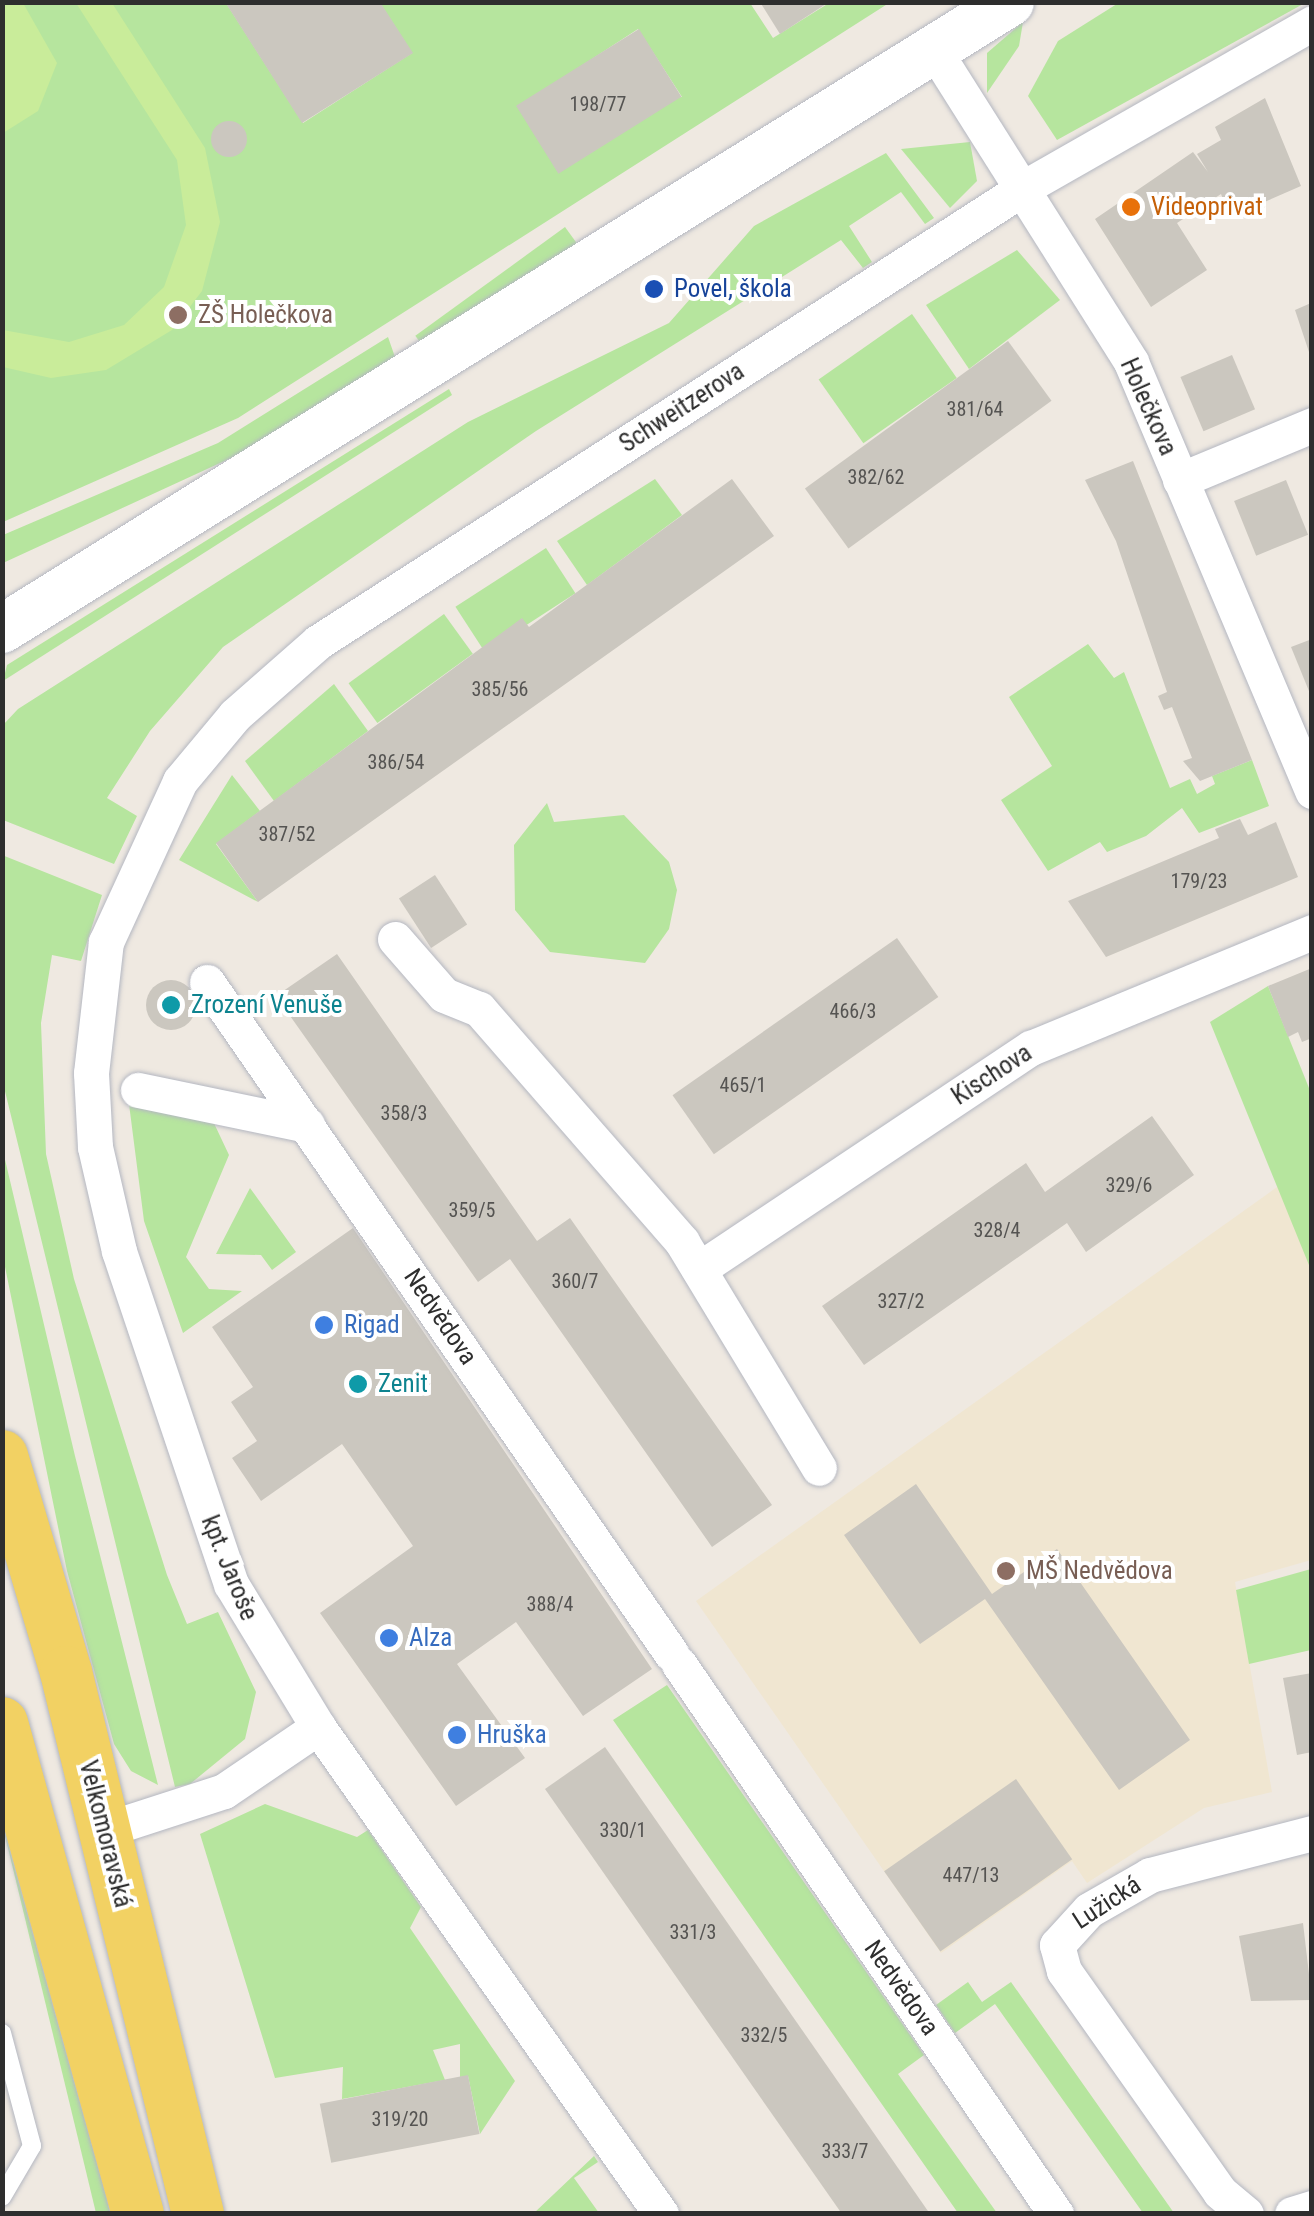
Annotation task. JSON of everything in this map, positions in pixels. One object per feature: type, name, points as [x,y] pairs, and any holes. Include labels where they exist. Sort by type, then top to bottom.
[{"type":"main road","name":"Velkomoravská","points":[[2,1456],[104,1830],[198,2214]]},
{"type":"main road","points":[[2,1723],[138,2214]]},
{"type":"street","points":[[6,623],[336,430],[934,50],[983,10]]},
{"type":"street","name":"Schweitzerova","points":[[130,877],[204,750],[318,642],[1025,188],[1312,23]]},
{"type":"street","name":"Holečkova","points":[[934,50],[1025,188],[1130,362],[1312,791]]},
{"type":"street","points":[[1180,480],[1312,425]]},
{"type":"street","name":"kpt. Jaroše","points":[[130,877],[106,942],[93,1036],[91,1114],[110,1218],[231,1584],[318,1727],[661,2214]]},
{"type":"street","name":"Kischova","points":[[699,1269],[1031,1048],[1312,932]]},
{"type":"street","points":[[395,938],[444,995],[479,1009],[699,1269],[818,1468]]},
{"type":"street","name":"Nedvědova","points":[[207,982],[1056,2214]]},
{"type":"street","points":[[138,1090],[307,1124]]},
{"type":"street","points":[[104,1830],[224,1790],[318,1727]]},
{"type":"street","name":"Lužická","points":[[1246,2214],[1220,2192],[1064,1972],[1060,1936],[1177,1863],[1312,1833]]},
{"type":"street","points":[[1292,2214],[1312,2208]]},
{"type":"lane","points":[[2,2032],[32,2146],[2,2196]]},
{"type":"shaded area","name":"MŠ Nedvědova","points":[[1280,1185],[1311,1270],[1311,1560],[1235,1582],[1272,1792],[1204,1808],[1087,1883],[1072,1861],[941,1953],[696,1601]]},
{"type":"green space","points":[[3,2],[23,3],[57,63],[38,111],[3,133]]},
{"type":"green space","points":[[1120,2],[1305,3],[1057,140],[1028,96],[1058,41]]},
{"type":"green space","name":"ZŠ Holečkova","points":[[3,3],[226,3],[303,123],[412,53],[380,3],[750,3],[773,38],[829,3],[889,3],[238,418],[3,522]],"holes":[[[638,29],[682,97],[518,107]]]},
{"type":"green space","points":[[76,3],[112,3],[205,148],[220,222],[202,291],[172,330],[106,370],[51,378],[3,367],[3,330],[69,342],[124,325],[164,287],[186,225],[177,160]]},
{"type":"green space","points":[[1023,22],[1019,46],[987,93],[987,53]]},
{"type":"green space","points":[[970,142],[977,181],[950,208],[901,149]]},
{"type":"green space","points":[[886,153],[934,218],[925,224],[901,192],[849,226],[872,262],[863,268],[841,240],[536,431],[223,647],[150,731],[107,798],[137,816],[114,864],[3,820],[3,725],[18,709],[468,422],[669,323],[754,226]]},
{"type":"green space","points":[[565,227],[578,245],[428,354],[415,336]]},
{"type":"green space","points":[[1017,250],[1060,300],[969,369],[926,305]]},
{"type":"green space","points":[[912,314],[957,378],[863,443],[819,379]]},
{"type":"green space","points":[[388,337],[395,357],[257,446],[3,563],[3,535],[218,443]]},
{"type":"green space","points":[[449,389],[452,395],[3,681],[7,665]]},
{"type":"green space","points":[[655,479],[682,515],[587,585],[557,541]]},
{"type":"green space","points":[[546,548],[575,593],[485,652],[455,607]]},
{"type":"green space","points":[[444,614],[473,654],[377,723],[349,683]]},
{"type":"green space","points":[[1088,644],[1114,678],[1124,672],[1170,788],[1190,779],[1197,794],[1215,784],[1212,776],[1252,760],[1269,806],[1199,833],[1182,808],[1146,836],[1107,852],[1100,842],[1048,871],[1001,800],[1052,766],[1009,697]]},
{"type":"green space","points":[[334,684],[368,731],[274,801],[245,761]]},
{"type":"green space","points":[[232,775],[260,811],[216,844],[258,902],[179,860]]},
{"type":"green space","points":[[547,803],[554,822],[624,815],[669,862],[677,890],[669,929],[645,963],[550,952],[515,910],[514,845]]},
{"type":"green space","points":[[2,855],[102,895],[81,961],[52,955],[41,1023],[46,1154],[74,1279],[167,1575],[187,1624],[218,1612],[256,1692],[245,1739],[190,1784],[175,1787],[3,1083]]},
{"type":"green space","points":[[1268,986],[1311,1093],[1311,1270],[1210,1022]]},
{"type":"green space","points":[[129,1104],[212,1119],[229,1155],[186,1257],[209,1289],[242,1291],[183,1333],[144,1221]]},
{"type":"green space","points":[[3,1151],[158,1785],[131,1771],[114,1744],[67,1571],[3,1257]]},
{"type":"green space","points":[[250,1188],[296,1252],[272,1270],[261,1255],[216,1254]]},
{"type":"green space","points":[[1311,1569],[1311,1650],[1249,1664],[1236,1590]]},
{"type":"green space","points":[[667,1685],[924,2055],[898,2074],[997,2213],[958,2213],[613,1720]]},
{"type":"green space","points":[[265,1804],[357,1837],[368,1830],[421,1907],[410,1928],[515,2081],[480,2134],[468,2076],[460,2077],[460,2044],[433,2050],[445,2080],[342,2099],[343,2067],[275,2078],[200,1834]]},
{"type":"green space","points":[[2,1823],[107,2200],[110,2213],[96,2213]]},
{"type":"green space","points":[[968,1982],[982,2002],[1011,1982],[1174,2213],[1143,2213],[995,2004],[955,2033],[936,2005]]},
{"type":"green space","points":[[594,2156],[598,2162],[574,2178],[599,2213],[534,2213]]},
{"type":"building","points":[[225,2],[380,2],[413,53],[302,123]]},
{"type":"building","points":[[760,2],[829,2],[780,34]]},
{"type":"building","points":[[639,29],[681,97],[558,174],[516,106]]},
{"type":"building","points":[[1265,98],[1301,186],[1230,217],[1221,194],[1177,223],[1207,270],[1151,307],[1095,219],[1193,152],[1208,172],[1197,154],[1221,140],[1215,127]]},
{"type":"building","points":[[229,121],[242,126],[247,139],[242,152],[229,157],[216,152],[211,139],[216,126]]},
{"type":"building","points":[[1311,303],[1311,358],[1295,310]]},
{"type":"building","points":[[1008,341],[1051,401],[848,548],[805,489]]},
{"type":"building","points":[[1232,355],[1255,409],[1204,431],[1180,377]]},
{"type":"building","points":[[1133,461],[1252,760],[1200,781],[1183,761],[1192,758],[1172,707],[1164,710],[1158,696],[1167,692],[1116,541],[1085,480]]},
{"type":"building","points":[[732,479],[774,536],[258,902],[216,843],[522,618],[529,627]]},
{"type":"building","points":[[1286,480],[1308,535],[1256,556],[1234,501]]},
{"type":"building","points":[[1312,639],[1312,696],[1311,696],[1291,647]]},
{"type":"building","points":[[1240,819],[1248,835],[1276,822],[1298,877],[1106,957],[1068,901],[1219,838],[1215,829]]},
{"type":"building","points":[[435,875],[467,924],[431,948],[399,898]]},
{"type":"building","points":[[897,938],[938,997],[714,1154],[673,1095]]},
{"type":"building","points":[[337,954],[537,1241],[570,1218],[772,1505],[712,1547],[510,1259],[478,1282],[276,996]]},
{"type":"building","points":[[1312,968],[1312,1038],[1302,1042],[1298,1032],[1288,1037],[1268,986]]},
{"type":"building","name":"Zrození Venuše","points":[[161,981],[181,981],[195,995],[195,1015],[181,1029],[161,1029],[147,1015],[147,995]]},
{"type":"building","points":[[1152,1116],[1194,1175],[1086,1252],[1067,1223],[864,1365],[822,1306],[1026,1163],[1045,1192]]},
{"type":"building","points":[[353,1228],[652,1669],[583,1716],[516,1622],[457,1664],[525,1758],[456,1806],[320,1613],[413,1546],[342,1444],[261,1501],[232,1458],[257,1441],[231,1402],[253,1387],[212,1327]]},
{"type":"building","points":[[916,1484],[992,1594],[1057,1549],[1190,1740],[1119,1790],[985,1599],[920,1644],[844,1535]]},
{"type":"building","points":[[1312,1673],[1312,1752],[1297,1755],[1283,1678]]},
{"type":"building","points":[[605,1747],[930,2214],[842,2214],[545,1789]]},
{"type":"building","points":[[1016,1779],[1072,1859],[940,1952],[884,1871]]},
{"type":"building","points":[[1303,1923],[1312,2000],[1251,2001],[1239,1936]]},
{"type":"building","points":[[468,2075],[479,2134],[331,2163],[320,2104]]},
{"type":"place","name":"Videoprivat","points":[[1131,207]]},
{"type":"place","name":"Povel, škola","points":[[654,289]]},
{"type":"place","name":"ZŠ Holečkova","points":[[178,315]]},
{"type":"place","name":"Zrození Venuše","points":[[171,1005]]},
{"type":"place","name":"Rigad","points":[[324,1325]]},
{"type":"place","name":"Zenit","points":[[358,1384]]},
{"type":"place","name":"MŠ Nedvědova","points":[[1006,1571]]},
{"type":"place","name":"Alza","points":[[389,1638]]},
{"type":"place","name":"Hruška","points":[[457,1735]]}]
